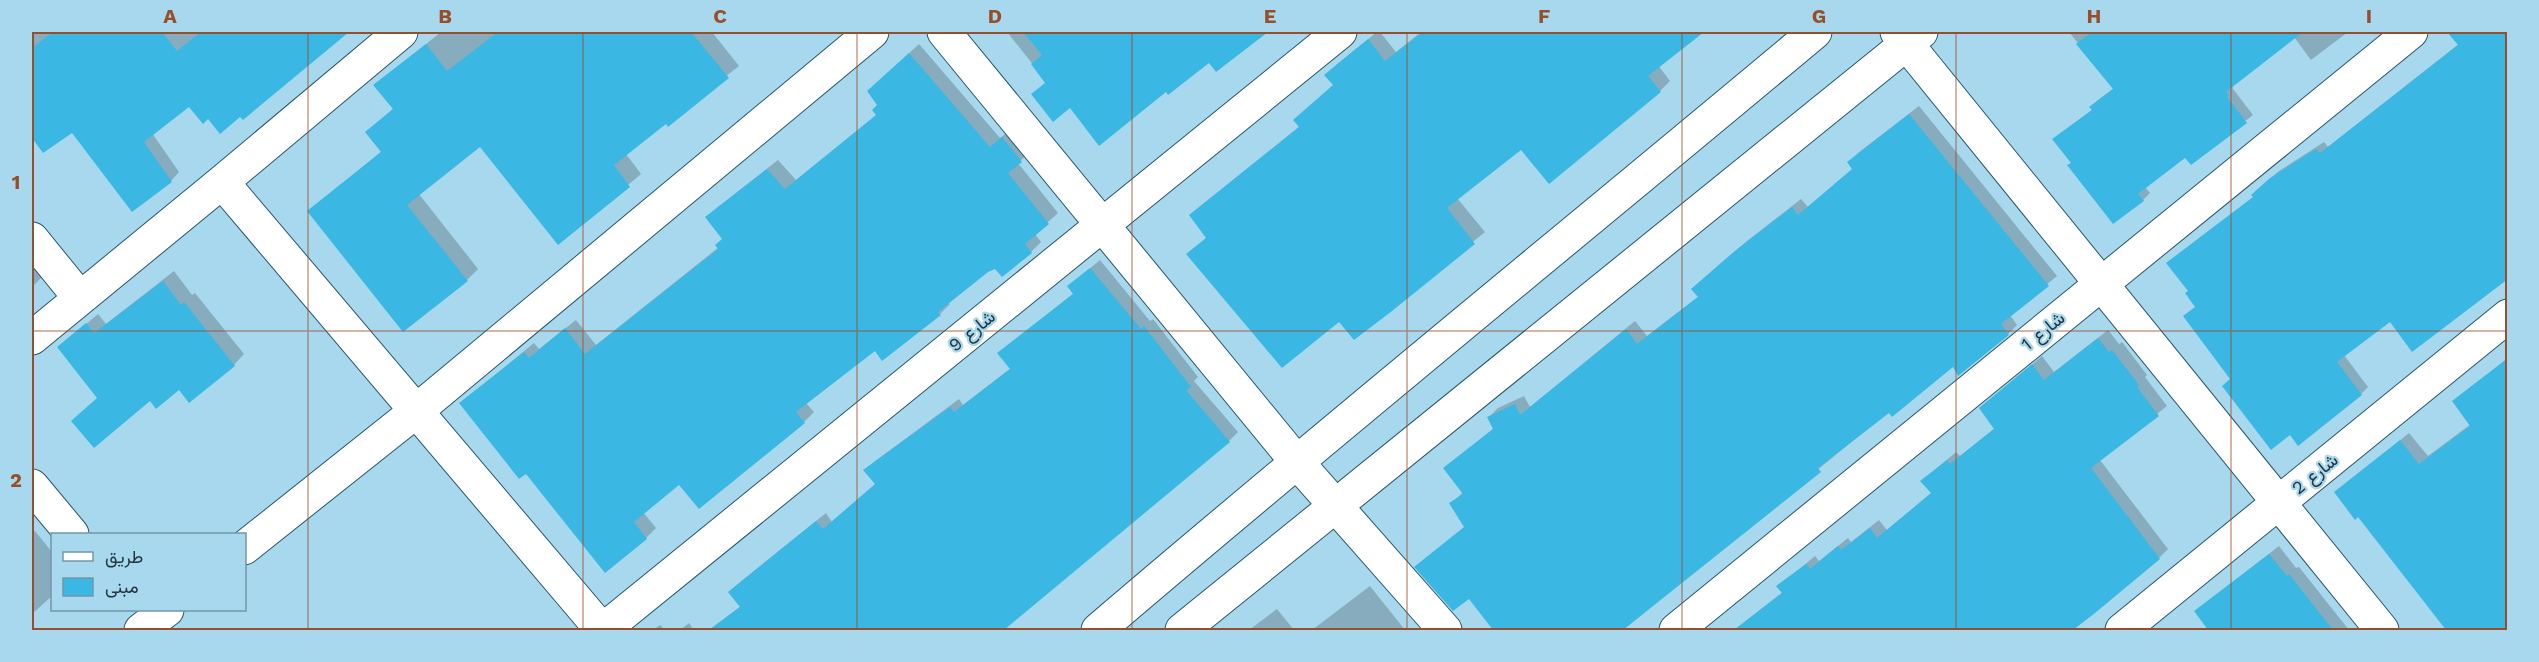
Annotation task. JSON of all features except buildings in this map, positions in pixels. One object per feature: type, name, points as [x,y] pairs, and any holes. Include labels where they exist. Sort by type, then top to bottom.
[{"type":"street","points":[[32,338],[401,32]]},
{"type":"street","points":[[246,546],[416,412],[873,32]]},
{"type":"street","points":[[944,32],[1296,461],[1445,630]]},
{"type":"street","name":"شارع 9","points":[[602,630],[1340,32]]},
{"type":"street","points":[[1098,630],[1296,461],[1815,32]]},
{"type":"street","name":"شارع 1","points":[[1676,630],[2411,32]]},
{"type":"street","points":[[1182,630],[1908,35],[2100,284],[2382,630]]},
{"type":"street","points":[[222,182],[602,630]]},
{"type":"street","points":[[32,239],[80,298]]},
{"type":"street","name":"شارع 2","points":[[2122,630],[2508,316]]},
{"type":"street","points":[[32,486],[71,533]]}]
